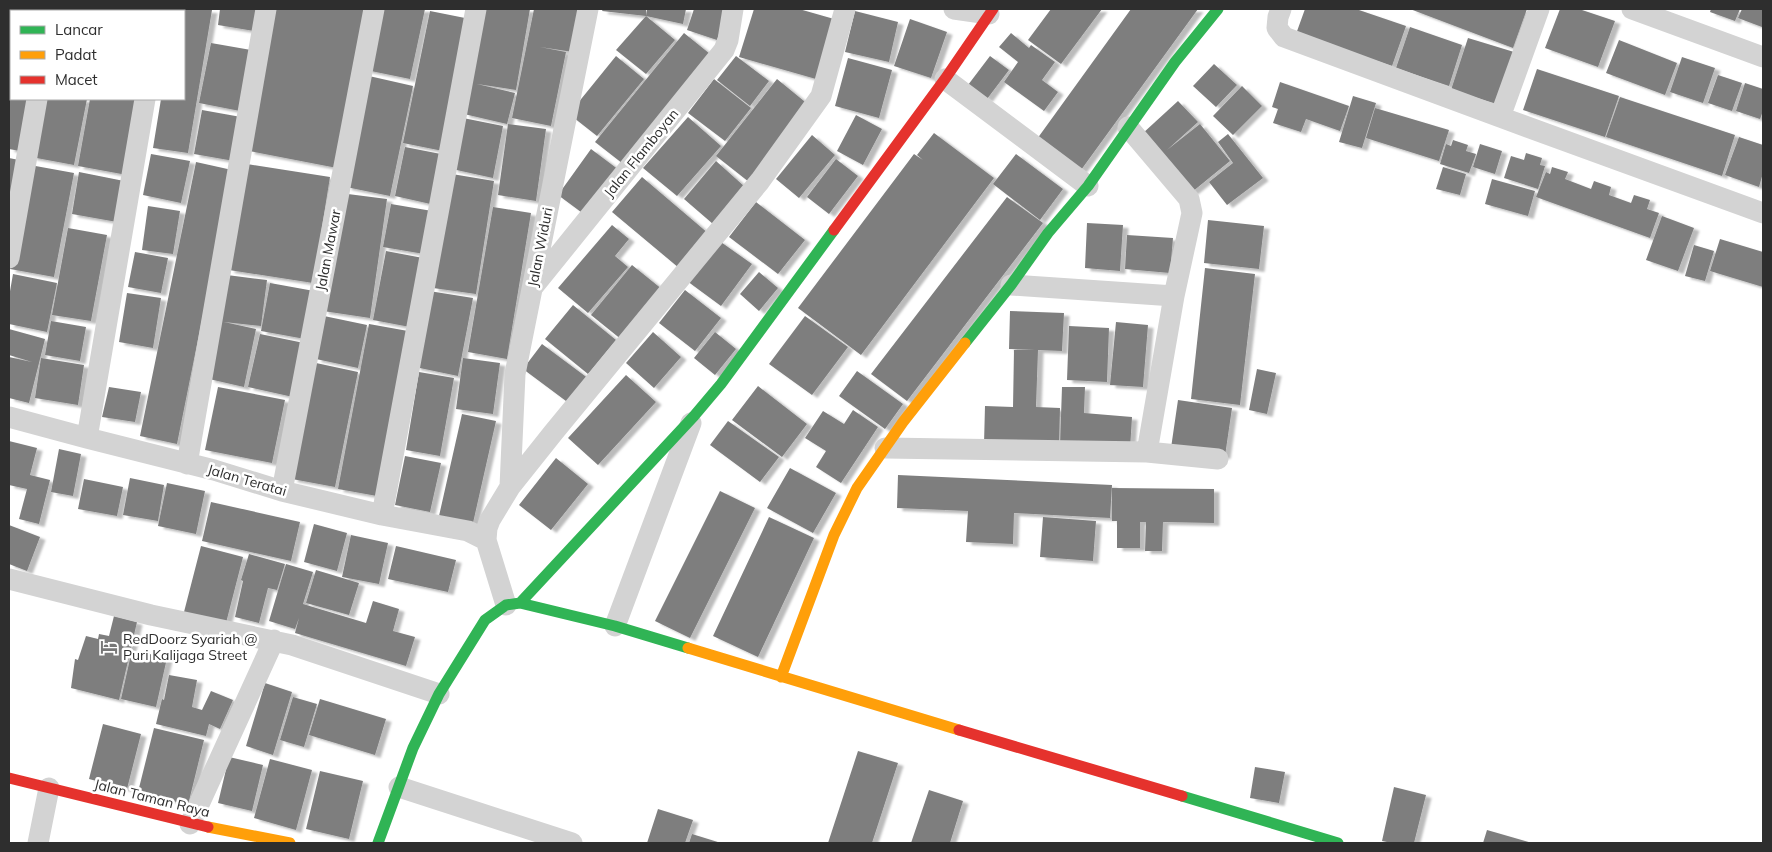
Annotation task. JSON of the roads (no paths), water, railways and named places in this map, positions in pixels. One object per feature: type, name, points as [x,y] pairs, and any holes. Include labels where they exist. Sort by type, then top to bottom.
[{"type":"street","points":[[187,464],[266,9]]},
{"type":"street","name":"Jalan Mawar","points":[[282,491],[374,9]]},
{"type":"street","points":[[382,515],[476,9]]},
{"type":"street","name":"Jalan Widuri","points":[[510,487],[515,374],[588,9]]},
{"type":"street","name":"Jalan Flamboyan","points":[[531,289],[724,50],[728,40],[733,9]]},
{"type":"street","points":[[513,604],[486,540],[490,520],[510,487],[760,181],[796,132],[821,96],[845,9]]},
{"type":"street","points":[[954,9],[991,11]]},
{"type":"street","points":[[781,677],[834,535],[857,488],[903,422],[1011,285],[1048,234],[1088,186],[1175,62],[1218,9]]},
{"type":"street","points":[[1281,9],[1277,28],[1284,37],[1763,213]]},
{"type":"street","points":[[1500,117],[1539,9]]},
{"type":"street","points":[[1632,9],[1763,57]]},
{"type":"street","points":[[378,843],[413,748],[439,694],[485,620],[513,604],[694,416],[721,384],[945,79],[991,11]]},
{"type":"street","points":[[945,79],[1088,186]]},
{"type":"street","points":[[9,258],[37,100]]},
{"type":"street","points":[[87,438],[145,100]]},
{"type":"street","points":[[1128,127],[1189,199],[1192,207],[1192,218],[1174,296],[1147,452]]},
{"type":"street","points":[[1011,285],[1174,296]]},
{"type":"street","points":[[615,626],[694,416]]},
{"type":"street","name":"Jalan Teratai","points":[[9,417],[282,491],[382,515],[468,531],[486,540]]},
{"type":"street","points":[[885,448],[1147,452],[1218,459]]},
{"type":"street","points":[[9,578],[151,615],[274,640],[439,694]]},
{"type":"street","points":[[513,604],[615,626],[1338,843]]},
{"type":"street","points":[[190,824],[274,640]]},
{"type":"street","name":"Jalan Taman Raya","points":[[9,778],[190,824],[290,843]]},
{"type":"street","points":[[399,787],[572,843]]},
{"type":"street","points":[[38,843],[49,788]]},
{"type":"place","name":"RedDoorz Syariah @ Puri Kalijaga Street","points":[[109,647]]}]
